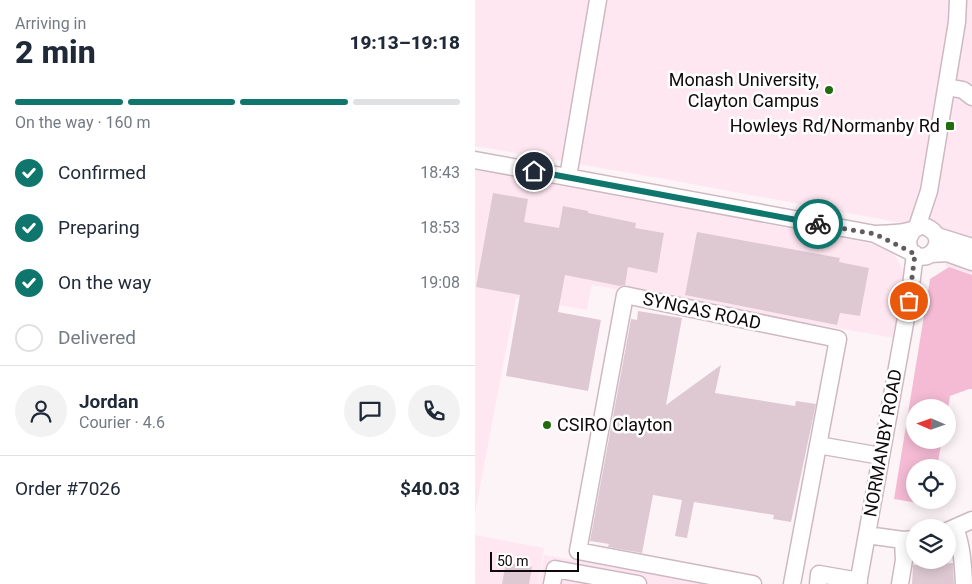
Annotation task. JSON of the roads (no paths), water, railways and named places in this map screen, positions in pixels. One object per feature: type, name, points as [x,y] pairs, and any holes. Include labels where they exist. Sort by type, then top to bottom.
[{"type":"street","points":[[567,177],[598,0]]},
{"type":"street","points":[[921,254],[908,244],[910,234],[915,229],[929,191],[957,22],[958,0]]},
{"type":"street","points":[[957,22],[964,0]]},
{"type":"street","points":[[947,87],[963,90],[972,96]]},
{"type":"street","points":[[475,160],[875,234],[921,254],[947,253],[972,262]]},
{"type":"street","points":[[921,254],[937,245],[929,191]]},
{"type":"street","points":[[875,234],[915,229],[923,226],[930,228],[936,236],[972,248]]},
{"type":"street","name":"NORMANBY ROAD","points":[[859,583],[909,301],[921,254]]},
{"type":"street","name":"SYNGAS ROAD","points":[[753,584],[578,551],[625,295],[838,339],[792,584]]},
{"type":"street","points":[[818,445],[881,456]]},
{"type":"street","points":[[956,527],[972,520]]},
{"type":"street","points":[[867,535],[906,539]]},
{"type":"street","points":[[956,536],[959,540],[962,557],[964,584]]},
{"type":"street","points":[[900,584],[906,552]]},
{"type":"street","points":[[552,584],[555,569],[638,584]]},
{"type":"street","points":[[819,579],[859,583]]},
{"type":"place","name":"Monash University, Clayton Campus","points":[[829,90]]},
{"type":"place","name":"Howleys Rd/Normanby Rd","points":[[950,126]]},
{"type":"place","name":"CSIRO Clayton","points":[[547,425]]}]
